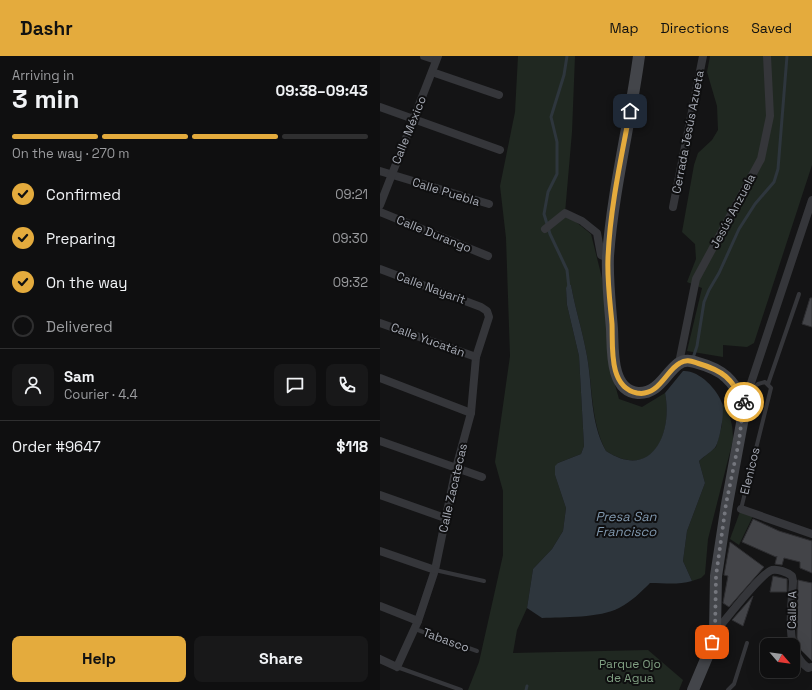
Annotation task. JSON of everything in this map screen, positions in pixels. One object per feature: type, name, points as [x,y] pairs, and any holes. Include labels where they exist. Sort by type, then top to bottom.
[{"type":"street","points":[[424,56],[437,58]]},
{"type":"street","points":[[639,56],[611,222],[608,258],[613,356],[616,373],[620,382],[628,389],[638,393],[650,391],[661,383],[683,362],[715,368],[746,397]]},
{"type":"street","name":"Cerrada Jesús Azueta","points":[[673,207],[703,56]]},
{"type":"street","name":"Jesús Anzuela","points":[[683,362],[696,279],[761,159],[770,116],[767,56]]},
{"type":"street","name":"Calle México","points":[[380,205],[437,58]]},
{"type":"street","points":[[432,72],[498,95]]},
{"type":"street","points":[[380,107],[500,150]]},
{"type":"street","name":"Calle Puebla","points":[[380,171],[489,204]]},
{"type":"street","points":[[693,690],[709,652],[715,632],[716,576],[726,504],[739,441],[746,397],[812,200]]},
{"type":"street","name":"Calle Durango","points":[[380,212],[488,256]]},
{"type":"street","points":[[545,229],[565,213],[582,221],[597,233],[601,255],[608,258]]},
{"type":"street","name":"Calle Nayarit","points":[[380,269],[481,307]]},
{"type":"street","name":"Calle Zacatecas","points":[[397,667],[416,625],[435,570],[456,468],[471,413],[476,357],[489,317],[487,311],[481,307]]},
{"type":"street","name":"Calle Yucatán","points":[[380,323],[476,357]]},
{"type":"street","points":[[380,378],[471,413]]},
{"type":"street","points":[[380,441],[482,477]]},
{"type":"street","points":[[380,495],[445,518]]},
{"type":"street","name":"Elenicos","points":[[741,509],[812,534]]},
{"type":"street","points":[[380,552],[435,570]]},
{"type":"street","name":"Calle A","points":[[715,632],[760,579],[772,570],[783,571],[792,576],[793,581],[791,630],[793,645],[803,664],[808,668],[812,667]]},
{"type":"street","points":[[380,606],[416,625]]},
{"type":"street","points":[[380,661],[397,667]]},
{"type":"lane","name":"Elenicos","points":[[741,509],[770,393],[771,388],[768,384],[798,294]]},
{"type":"lane","points":[[746,397],[758,384],[765,382],[768,384]]},
{"type":"lane","points":[[435,570],[484,581]]},
{"type":"lane","name":"Tabasco","points":[[416,625],[477,651]]},
{"type":"lane","points":[[728,690],[734,684],[747,643]]},
{"type":"lane","points":[[397,667],[461,690]]},
{"type":"green space","name":"Parque Ojo de Agua","points":[[518,56],[575,56],[572,132],[565,213],[591,234],[602,278],[611,370],[619,399],[642,407],[665,393],[667,408],[666,423],[662,437],[656,448],[647,456],[636,460],[622,459],[606,451],[594,415],[586,351],[571,285],[566,288],[567,305],[579,356],[584,446],[581,454],[558,463],[555,475],[566,508],[563,531],[552,549],[533,569],[527,608],[517,630],[513,653],[648,650],[683,680],[679,690],[468,690],[479,662],[503,555],[503,491],[495,462],[510,356],[506,238],[500,186],[515,112]]},
{"type":"green space","points":[[710,56],[812,56],[812,165],[754,343],[747,347],[723,345],[723,357],[687,351],[702,288],[687,282],[696,259],[695,244],[682,232],[694,165],[698,153],[712,140],[718,130],[717,106],[707,72]]},
{"type":"green space","points":[[722,403],[728,411],[731,420],[733,440],[708,539],[705,574],[701,578],[692,581],[683,561],[687,531],[705,483],[699,461],[716,447],[722,425]]},
{"type":"green space","points":[[741,509],[754,514],[739,545],[730,539]]},
{"type":"water","name":"Presa San Francisco","points":[[568,284],[571,285],[584,343],[594,415],[606,451],[622,459],[636,460],[647,456],[656,448],[662,437],[666,423],[667,408],[665,393],[683,371],[695,374],[707,381],[720,398],[723,407],[718,442],[713,450],[699,461],[705,483],[687,531],[683,561],[692,581],[677,583],[650,583],[636,597],[623,606],[602,614],[542,618],[527,608],[533,569],[552,549],[563,531],[566,508],[555,475],[555,466],[558,463],[581,454],[584,446],[579,356],[567,305],[566,288]]},
{"type":"building","points":[[810,298],[812,298],[812,327],[802,324]]},
{"type":"building","points":[[753,519],[779,531],[812,541],[812,573],[800,568],[800,562],[784,558],[782,565],[775,564],[777,556],[776,557],[742,542]]},
{"type":"building","points":[[730,542],[764,567],[729,607],[723,603],[728,576],[724,575]]},
{"type":"building","points":[[773,576],[787,579],[787,592],[770,592]]},
{"type":"building","points":[[798,580],[812,583],[812,661],[801,650],[800,638],[797,638]]},
{"type":"building","points":[[753,596],[743,626],[732,620]]},
{"type":"waterway","points":[[567,56],[564,75],[551,117],[557,142],[557,174],[548,192],[544,214],[550,234],[567,270],[569,288]]},
{"type":"waterway","points":[[693,358],[697,346],[704,302],[709,290],[719,273],[739,229],[755,204],[774,182],[778,169],[787,56]]},
{"type":"waterway","points":[[526,690],[527,686]]},
{"type":"way so far","points":[[712,642],[715,632],[716,576],[726,504],[739,441],[744,402]]},
{"type":"route","points":[[630,111],[621,156],[611,222],[608,258],[613,356],[616,373],[620,382],[628,389],[638,393],[650,391],[661,383],[679,363],[687,360],[715,368],[736,388],[744,402]]}]
